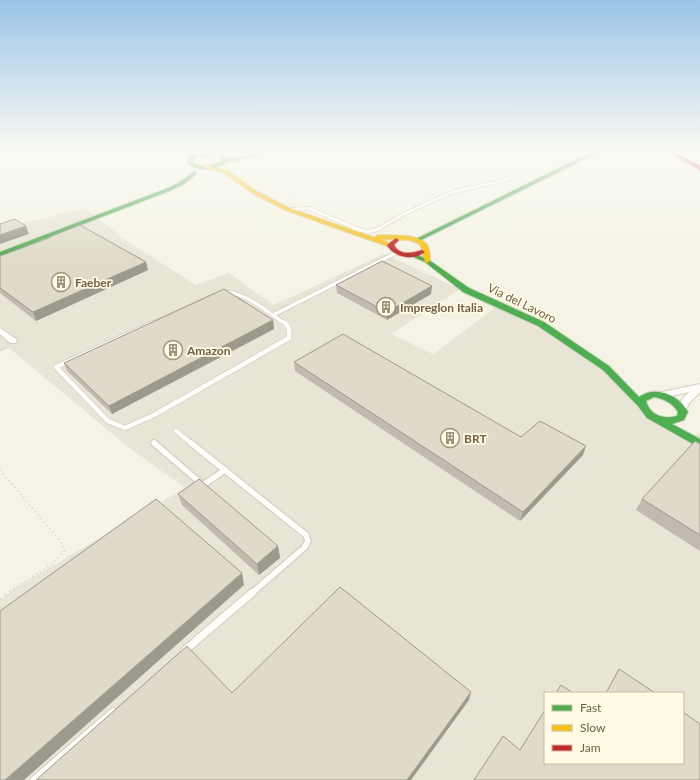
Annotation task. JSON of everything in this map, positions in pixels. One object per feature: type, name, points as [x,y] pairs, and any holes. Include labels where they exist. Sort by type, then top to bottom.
[{"type":"main road","points":[[0,254],[45,239],[171,188]]},
{"type":"main road","name":"Via del Lavoro","points":[[250,188],[289,210],[334,227],[368,235],[417,240]]},
{"type":"main road","points":[[427,260],[424,245],[417,240],[522,188]]},
{"type":"main road","name":"Via del Lavoro","points":[[368,235],[393,249],[427,260],[466,290],[541,324],[606,368],[638,387],[674,400],[681,413],[684,425],[700,443]]},
{"type":"main road","points":[[393,249],[396,240],[402,239]]},
{"type":"main road","points":[[413,255],[424,250]]},
{"type":"main road","name":"Via del Lavoro","points":[[606,368],[641,404],[646,412],[700,443]]},
{"type":"main road","points":[[641,404],[644,397],[658,395]]},
{"type":"main road","points":[[657,419],[673,421],[681,413]]},
{"type":"street","points":[[0,330],[13,341]]},
{"type":"street","points":[[658,395],[700,387]]},
{"type":"street","points":[[681,413],[686,400],[700,387]]},
{"type":"lane","points":[[289,210],[310,208],[368,235],[404,214],[452,192],[468,188]]},
{"type":"lane","points":[[273,315],[393,249]]},
{"type":"lane","points":[[223,292],[232,292],[243,296],[273,315],[287,325],[290,332],[289,338],[154,414],[126,428],[108,421],[56,367],[223,292]]},
{"type":"lane","points":[[176,431],[306,535],[308,541],[299,553],[178,656]]},
{"type":"lane","points":[[154,443],[203,485],[225,470]]},
{"type":"lane","points":[[34,780],[118,708]]},
{"type":"path","points":[[285,188],[288,196],[300,204],[301,206],[299,208]]},
{"type":"path","points":[[0,470],[61,542],[64,551],[56,562],[13,588],[0,598]]},
{"type":"shaded area","points":[[85,208],[125,240],[196,285],[228,273],[274,305],[384,254],[460,289],[391,334],[433,354],[496,307],[539,325],[603,369],[683,437],[700,434],[700,780],[0,780],[0,600],[15,588],[185,488],[127,446],[9,348],[0,352],[0,229]]},
{"type":"building","points":[[15,219],[26,226],[0,235],[0,224]]},
{"type":"building","name":"Faeber","points":[[80,225],[146,262],[33,312],[0,288],[0,256]]},
{"type":"building","name":"Impreglon Italia","points":[[382,261],[432,286],[387,312],[336,285]]},
{"type":"building","name":"Amazon","points":[[224,289],[273,320],[109,406],[64,363]]},
{"type":"building","name":"BRT","points":[[343,334],[521,437],[540,421],[586,446],[523,512],[294,362]]},
{"type":"building","points":[[695,441],[700,444],[700,535],[642,499]]},
{"type":"building","points":[[199,479],[278,546],[257,564],[178,494]]},
{"type":"building","points":[[156,499],[242,573],[5,780],[0,780],[0,611]]},
{"type":"building","points":[[340,587],[471,692],[407,780],[36,780],[187,646],[232,693]]},
{"type":"building","points":[[619,669],[654,692],[607,692]]},
{"type":"building","points":[[561,685],[572,692],[557,692]]},
{"type":"building","points":[[544,712],[544,764],[684,764],[684,713],[700,724],[700,780],[474,780],[503,736],[520,750]]},
{"type":"traffic: fast","points":[[0,254],[171,188]]},
{"type":"traffic: fast","points":[[417,240],[522,188]]},
{"type":"traffic: fast","points":[[413,255],[427,261],[466,290],[541,324],[606,368],[641,404]]},
{"type":"traffic: fast","points":[[654,394],[667,397],[678,404],[683,412],[681,418],[668,421],[656,419],[650,416],[643,407],[641,400],[648,395],[654,394]]},
{"type":"traffic: fast","points":[[660,421],[700,444]]},
{"type":"traffic: slow","points":[[249,188],[287,209],[390,245]]},
{"type":"traffic: slow","points":[[378,237],[409,238],[421,242],[425,247],[427,261]]},
{"type":"traffic: jam","points":[[396,240],[390,245],[392,249],[399,254],[409,255],[422,252]]},
{"type":"place","name":"Faeber","points":[[61,282]]},
{"type":"place","name":"Impreglon Italia","points":[[386,307]]},
{"type":"place","name":"Amazon","points":[[173,350]]},
{"type":"place","name":"BRT","points":[[450,438]]}]
